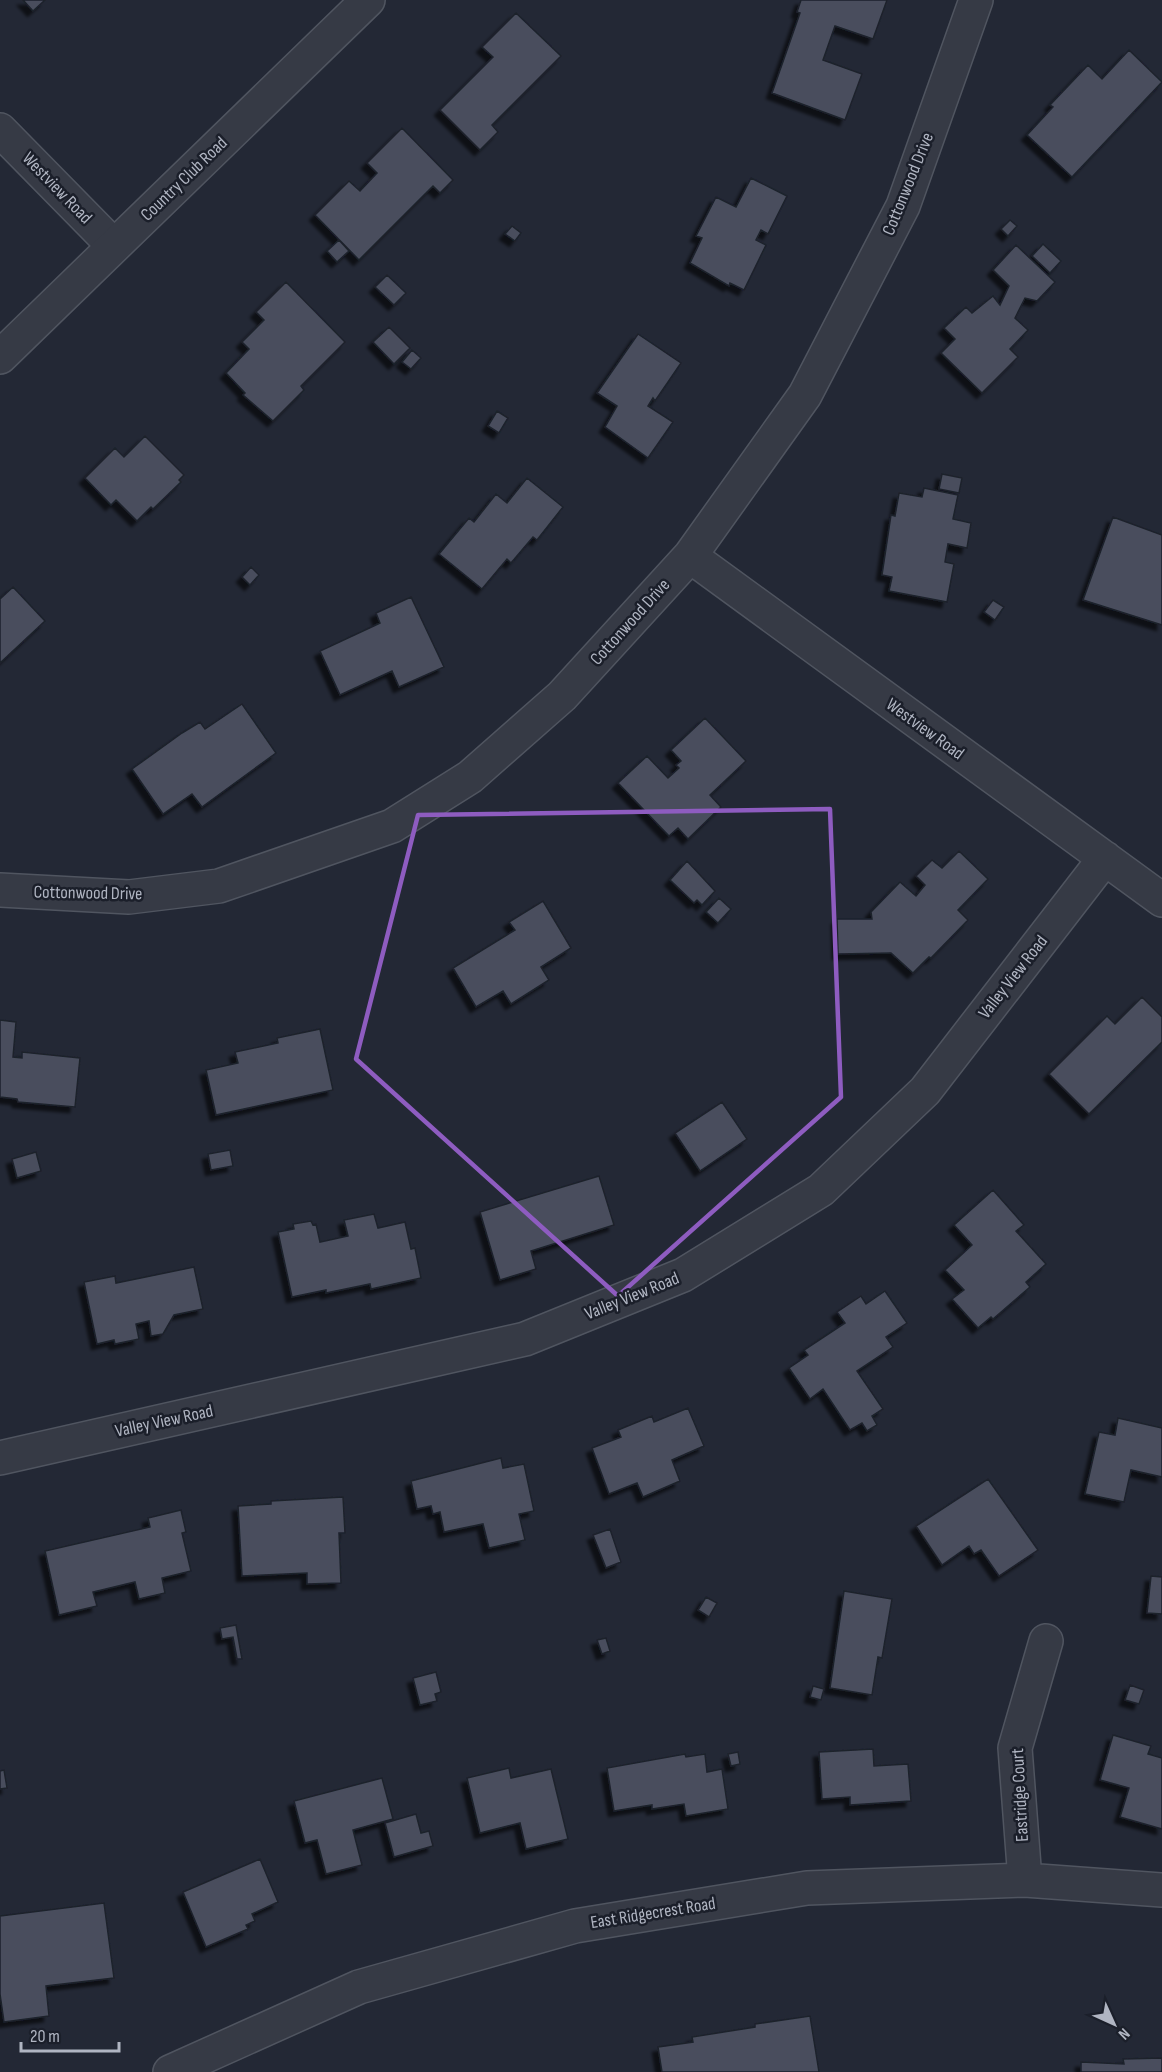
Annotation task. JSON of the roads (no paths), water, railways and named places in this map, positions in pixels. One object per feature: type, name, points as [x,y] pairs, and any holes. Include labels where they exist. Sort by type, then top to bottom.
[{"type":"street","name":"Country Club Road","points":[[0,357],[368,0]]},
{"type":"street","name":"Cottonwood Drive","points":[[0,890],[129,897],[219,886],[392,826],[470,777],[562,696],[690,556],[805,395],[903,206],[976,0]]},
{"type":"street","name":"Westview Road","points":[[0,130],[114,246]]},
{"type":"street","name":"Westview Road","points":[[690,556],[1162,900]]},
{"type":"street","name":"Valley View Road","points":[[0,1458],[525,1339],[683,1275],[821,1190],[925,1091],[1105,858]]},
{"type":"street","name":"Eastridge Court","points":[[1025,1880],[1015,1748],[1046,1641]]},
{"type":"street","name":"East Ridgecrest Road","points":[[170,2072],[359,1987],[575,1926],[807,1888],[1025,1880],[1162,1890]]}]
